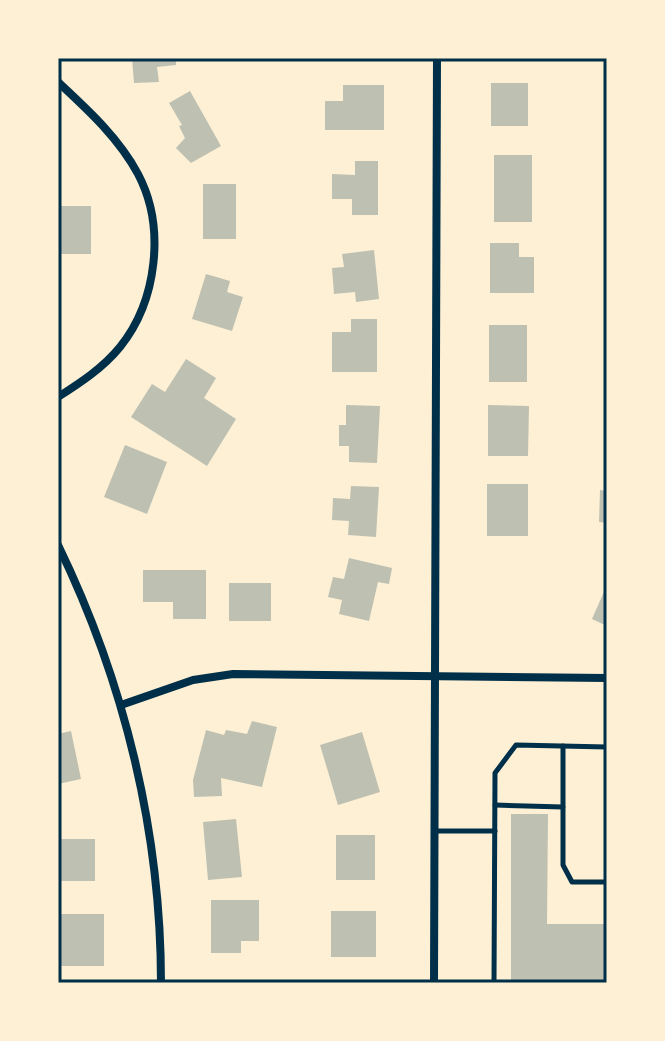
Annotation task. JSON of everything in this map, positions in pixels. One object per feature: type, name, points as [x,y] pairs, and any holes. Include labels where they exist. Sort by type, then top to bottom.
[{"type":"street","points":[[434,983],[437,58]]},
{"type":"street","points":[[58,82],[114,139],[138,174],[152,214],[154,259],[144,306],[120,347],[89,376],[58,397]]},
{"type":"street","points":[[58,545],[90,617],[121,705],[151,834],[161,983]]},
{"type":"street","points":[[121,705],[193,680],[233,674],[607,678]]},
{"type":"lane","points":[[494,983],[495,773],[516,745],[607,747]]},
{"type":"lane","points":[[563,746],[563,865],[572,882],[607,882]]},
{"type":"lane","points":[[495,805],[563,807]]},
{"type":"lane","points":[[435,831],[495,831]]},
{"type":"building","points":[[132,58],[176,58],[176,65],[157,67],[159,82],[134,83]]},
{"type":"building","points":[[491,83],[528,83],[528,126],[491,126]]},
{"type":"building","points":[[343,85],[384,85],[384,130],[325,130],[325,101],[343,101]]},
{"type":"building","points":[[190,91],[221,146],[191,163],[176,148],[185,138],[179,126],[182,125],[169,103]]},
{"type":"building","points":[[494,155],[532,155],[532,222],[494,222]]},
{"type":"building","points":[[355,161],[378,161],[378,215],[352,215],[352,199],[332,199],[332,174],[355,175]]},
{"type":"building","points":[[203,184],[236,184],[236,239],[203,239]]},
{"type":"building","points":[[58,206],[91,206],[91,254],[58,254]]},
{"type":"building","points":[[490,243],[519,243],[519,257],[534,257],[534,293],[490,293]]},
{"type":"building","points":[[374,250],[379,299],[356,302],[355,292],[334,294],[332,268],[344,267],[342,254]]},
{"type":"building","points":[[206,274],[230,281],[227,292],[243,297],[232,331],[192,319]]},
{"type":"building","points":[[351,319],[377,319],[377,372],[332,372],[332,332],[351,332]]},
{"type":"building","points":[[489,325],[527,325],[527,382],[489,382]]},
{"type":"building","points":[[186,359],[216,378],[204,398],[236,419],[207,466],[131,417],[152,384],[165,392]]},
{"type":"building","points":[[346,405],[380,406],[377,463],[349,462],[349,446],[339,446],[339,425],[346,425]]},
{"type":"building","points":[[488,405],[529,406],[528,456],[488,456]]},
{"type":"building","points":[[125,445],[167,462],[147,514],[104,497]]},
{"type":"building","points":[[487,484],[528,484],[528,536],[487,536]]},
{"type":"building","points":[[351,486],[379,487],[376,537],[348,535],[349,521],[332,520],[333,498],[350,499]]},
{"type":"building","points":[[600,490],[607,491],[607,523],[599,522]]},
{"type":"building","points":[[349,558],[392,568],[389,584],[378,582],[369,621],[339,614],[342,600],[328,597],[333,577],[344,579]]},
{"type":"building","points":[[143,570],[206,570],[206,619],[173,619],[173,602],[143,602]]},
{"type":"building","points":[[229,583],[271,583],[271,621],[229,621]]},
{"type":"building","points":[[607,585],[607,626],[592,619]]},
{"type":"building","points":[[252,721],[277,727],[262,787],[221,778],[222,796],[194,797],[193,780],[206,730],[224,735],[226,730],[247,734]]},
{"type":"building","points":[[71,731],[81,779],[58,784],[58,734]]},
{"type":"building","points":[[362,732],[380,792],[338,805],[320,745]]},
{"type":"building","points":[[511,814],[548,814],[547,924],[607,924],[607,983],[511,983]]},
{"type":"building","points":[[236,819],[242,877],[208,880],[203,822]]},
{"type":"building","points":[[336,835],[375,835],[375,880],[336,880]]},
{"type":"building","points":[[58,839],[95,839],[95,881],[58,881]]},
{"type":"building","points":[[211,900],[259,900],[259,941],[241,941],[241,953],[211,953]]},
{"type":"building","points":[[331,911],[376,911],[376,957],[331,957]]},
{"type":"building","points":[[58,914],[104,914],[104,966],[58,966]]}]
